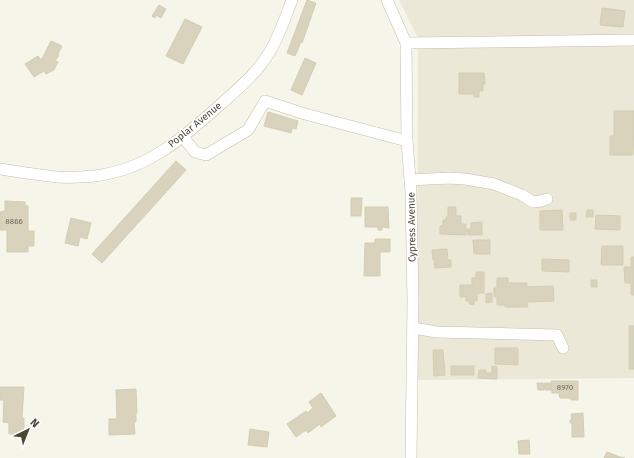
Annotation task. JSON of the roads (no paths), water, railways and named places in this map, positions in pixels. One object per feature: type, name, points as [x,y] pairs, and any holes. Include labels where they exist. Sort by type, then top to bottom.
[{"type":"street","name":"Poplar Avenue","points":[[0,169],[59,177],[94,176],[121,170],[145,162],[193,129],[258,69],[277,40],[292,0]]},
{"type":"street","name":"Cypress Avenue","points":[[387,0],[406,43],[407,141],[412,192],[413,328],[411,458]]},
{"type":"street","points":[[406,43],[634,40]]},
{"type":"street","points":[[183,137],[195,152],[206,155],[248,130],[266,100],[305,114],[407,141]]},
{"type":"street","points":[[410,180],[449,178],[465,179],[494,184],[522,195],[533,202],[541,201],[547,198]]},
{"type":"street","points":[[413,328],[437,332],[557,335],[564,348]]}]
